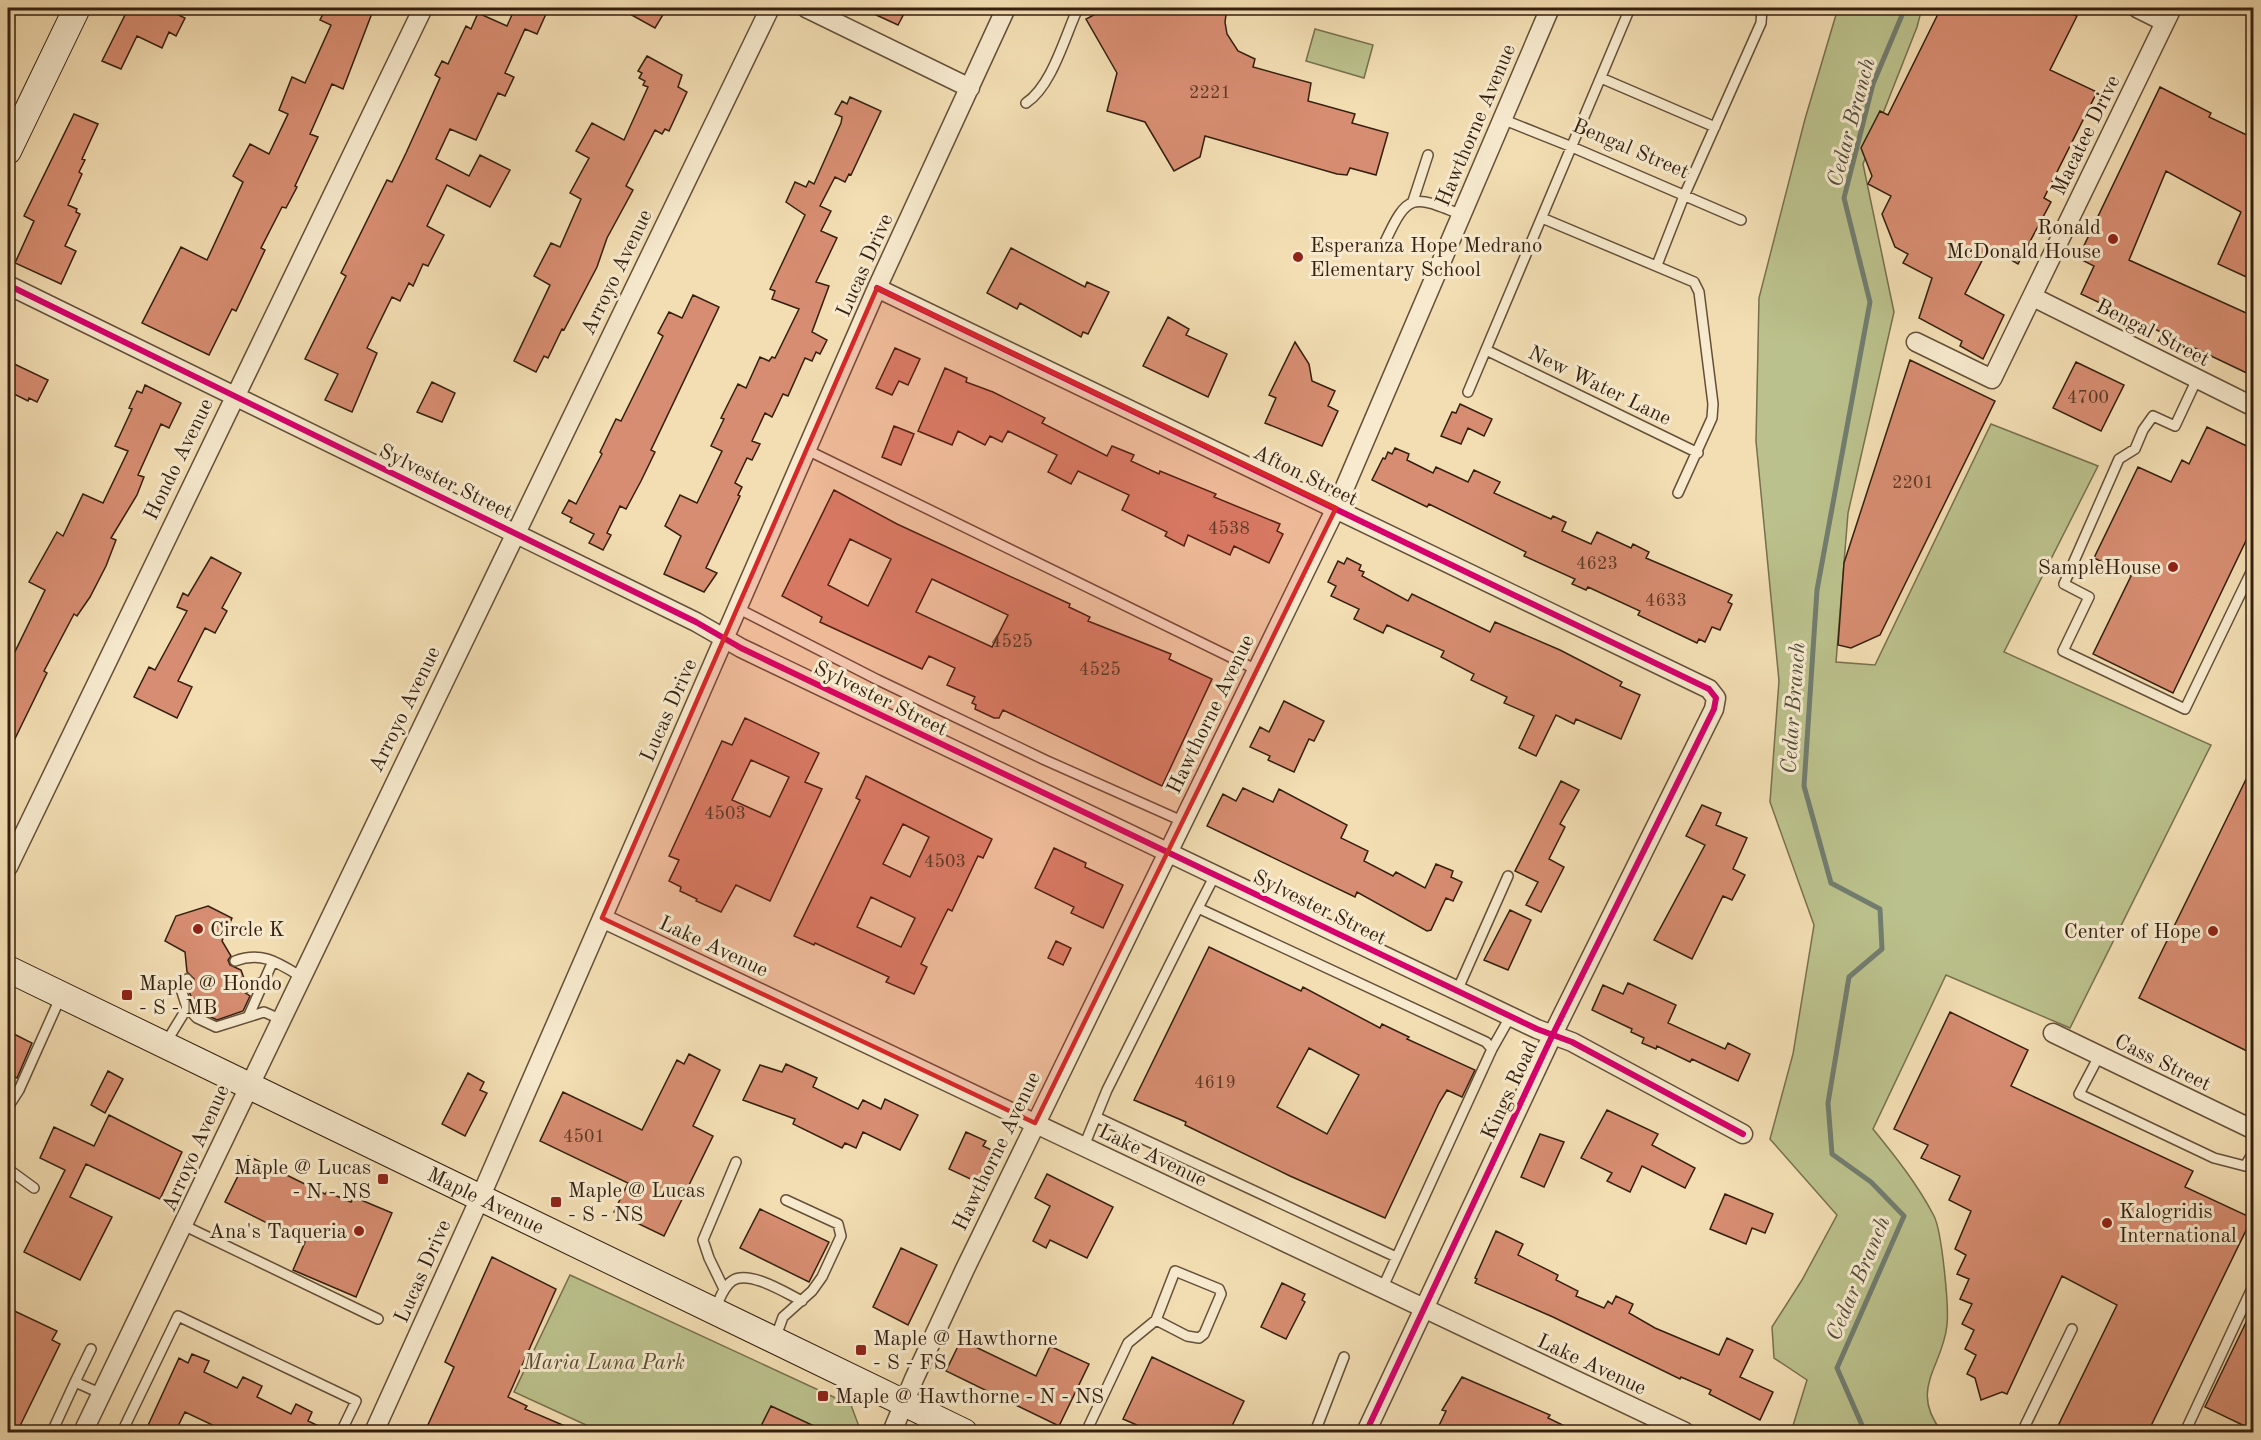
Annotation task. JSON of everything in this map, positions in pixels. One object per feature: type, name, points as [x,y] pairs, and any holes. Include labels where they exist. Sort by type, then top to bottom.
[{"type":"main road","points":[[8,151],[76,8]]},
{"type":"main road","name":"Maple Avenue","points":[[9,973],[62,995],[480,1198],[719,1300],[774,1341],[964,1432]]},
{"type":"street","name":"Hondo Avenue","points":[[8,867],[423,8]]},
{"type":"street","name":"Arroyo Avenue","points":[[83,1432],[184,1226],[300,976],[770,8]]},
{"type":"street","points":[[806,8],[970,87]]},
{"type":"street","name":"Lucas Drive","points":[[375,1432],[480,1198],[877,288],[1006,8]]},
{"type":"street","name":"Hawthorne Avenue","points":[[892,1432],[965,1269],[1035,1123],[1336,508],[1550,8]]},
{"type":"street","points":[[2136,8],[2168,15]]},
{"type":"street","name":"Macatee Drive","points":[[1916,342],[1992,379],[2168,15]]},
{"type":"street","name":"Sylvester Street","points":[[8,285],[696,622],[724,639],[1510,1017],[1553,1034],[1743,1134]]},
{"type":"street","name":"Afton Street","points":[[877,288],[1709,689],[1716,698]]},
{"type":"street","name":"Bengal Street","points":[[2032,297],[2253,407]]},
{"type":"street","name":"Kings Road","points":[[1366,1432],[1553,1034],[1714,709],[1716,698]]},
{"type":"street","name":"Lake Avenue","points":[[602,918],[1685,1432]]},
{"type":"street","name":"Cass Street","points":[[2053,1033],[2253,1130]]},
{"type":"lane","points":[[1026,103],[1038,95],[1078,8]]},
{"type":"lane","points":[[1468,392],[1630,8]]},
{"type":"lane","points":[[1657,266],[1684,196],[1761,23],[1762,8]]},
{"type":"lane","points":[[1601,78],[1715,127]]},
{"type":"lane","name":"Bengal Street","points":[[1502,119],[1741,220]]},
{"type":"lane","points":[[1385,242],[1398,215],[1413,201],[1428,155]]},
{"type":"lane","points":[[1413,201],[1424,200],[1462,215]]},
{"type":"lane","points":[[1542,218],[1694,282],[1699,292],[1713,404],[1712,418],[1678,493]]},
{"type":"lane","name":"New Water Lane","points":[[1486,350],[1698,453]]},
{"type":"lane","points":[[2197,379],[2175,426],[2153,416],[2143,430],[2135,449],[2119,459],[2064,584],[2089,597],[2063,651],[2185,709],[2253,566]]},
{"type":"lane","points":[[807,450],[1257,670]]},
{"type":"lane","points":[[737,608],[868,675],[1045,760],[1182,821]]},
{"type":"lane","points":[[1084,1146],[1096,1117],[1215,875]]},
{"type":"lane","points":[[1457,991],[1508,876]]},
{"type":"lane","points":[[1198,908],[1486,1042],[1492,1049]]},
{"type":"lane","points":[[235,961],[251,955],[273,961],[300,976]]},
{"type":"lane","points":[[249,1015],[273,961]]},
{"type":"lane","points":[[187,979],[182,992],[197,1018],[216,1027],[264,1012],[280,1019]]},
{"type":"lane","points":[[247,987],[264,981]]},
{"type":"lane","points":[[8,1107],[19,1090],[62,995]]},
{"type":"lane","points":[[165,1045],[191,1006]]},
{"type":"lane","points":[[1382,1289],[1492,1049],[1510,1017]]},
{"type":"lane","points":[[2099,1056],[2079,1094],[2214,1158],[2245,1166],[2253,1151]]},
{"type":"lane","points":[[1096,1117],[1396,1257]]},
{"type":"lane","points":[[719,1300],[703,1240],[736,1162]]},
{"type":"lane","points":[[8,1169],[34,1188]]},
{"type":"lane","points":[[774,1341],[783,1317],[822,1277],[841,1236],[841,1228],[838,1224],[786,1200]]},
{"type":"lane","points":[[184,1226],[378,1319]]},
{"type":"lane","points":[[1088,1432],[1128,1343],[1156,1320],[1175,1271],[1219,1289],[1221,1294],[1204,1334],[1198,1338],[1187,1336],[1156,1320]]},
{"type":"lane","points":[[719,1300],[738,1278],[753,1278],[802,1300]]},
{"type":"lane","points":[[2185,1432],[2253,1284]]},
{"type":"lane","points":[[122,1432],[178,1316],[356,1401],[341,1432]]},
{"type":"lane","points":[[2022,1432],[2072,1329]]},
{"type":"lane","points":[[52,1432],[91,1349]]},
{"type":"lane","points":[[1315,1432],[1344,1357]]},
{"type":"lane","points":[[75,1382],[102,1394]]},
{"type":"highlighted area","points":[[877,288],[1336,508],[1035,1123],[602,918]]},
{"type":"green space","points":[[1838,8],[1922,8],[1917,27],[1863,164],[1894,312],[1848,513],[1836,662],[1875,665],[1991,424],[2098,466],[2004,652],[2211,745],[2070,1028],[1946,975],[1873,1129],[1898,1160],[1928,1204],[1940,1237],[1947,1302],[1947,1325],[1930,1378],[1928,1403],[1932,1417],[1942,1432],[1791,1432],[1807,1380],[1774,1358],[1772,1327],[1802,1280],[1837,1215],[1770,1139],[1793,1054],[1814,925],[1770,802],[1779,681],[1756,441],[1759,298],[1805,119]]},
{"type":"green space","points":[[1315,29],[1373,45],[1364,78],[1306,61]]},
{"type":"green space","name":"Maria Luna Park","points":[[570,1275],[851,1405],[861,1432],[583,1432],[586,1425],[514,1392]]},
{"type":"building","points":[[139,8],[164,8],[185,18],[176,36],[169,32],[162,48],[137,36],[121,69],[102,61],[128,9],[137,13]]},
{"type":"building","points":[[326,8],[374,8],[343,89],[332,84],[310,134],[318,137],[295,186],[297,187],[286,208],[282,207],[261,248],[265,250],[236,311],[232,309],[209,355],[142,323],[181,247],[207,260],[243,182],[233,176],[250,144],[269,154],[288,114],[279,110],[292,77],[305,83],[331,25],[320,20]]},
{"type":"building","points":[[515,8],[531,8],[546,14],[537,34],[525,29],[505,73],[514,77],[505,96],[498,93],[476,140],[450,129],[436,159],[469,176],[480,155],[510,170],[490,207],[447,185],[427,226],[444,235],[428,266],[423,264],[413,286],[409,283],[400,301],[392,297],[367,348],[377,353],[352,412],[325,400],[338,374],[305,359],[346,276],[341,273],[387,180],[392,182],[406,153],[440,78],[435,75],[442,61],[448,64],[466,26],[471,29],[478,13],[507,26]]},
{"type":"building","points":[[619,8],[667,8],[655,28]]},
{"type":"building","points":[[861,8],[907,8],[898,25]]},
{"type":"building","points":[[1107,8],[1227,8],[1225,22],[1227,34],[1238,51],[1255,59],[1253,67],[1311,83],[1308,101],[1355,114],[1352,123],[1388,133],[1376,175],[1350,168],[1347,175],[1337,174],[1205,136],[1200,157],[1174,171],[1145,122],[1107,111],[1117,73],[1086,19]]},
{"type":"building","points":[[1941,8],[2058,8],[2077,16],[2050,70],[2097,92],[2044,198],[2051,202],[2018,264],[1989,247],[1965,294],[2004,315],[1983,359],[1960,346],[1962,341],[1919,318],[1932,278],[1903,263],[1908,254],[1895,247],[1882,214],[1891,196],[1868,184],[1872,176],[1861,148],[1880,111],[1888,115]]},
{"type":"building","points":[[647,56],[682,75],[678,87],[687,92],[669,131],[665,129],[662,134],[655,130],[626,186],[633,190],[607,238],[597,267],[548,358],[544,356],[536,372],[514,361],[550,285],[534,276],[551,243],[560,247],[581,199],[570,193],[589,158],[576,151],[592,123],[624,140],[648,87],[643,85],[645,81],[639,78],[642,73],[638,71]]},
{"type":"building","name":"Ronald McDonald House","points":[[2160,87],[2211,113],[2209,117],[2253,138],[2253,280],[2218,264],[2241,212],[2166,171],[2129,260],[2253,316],[2253,376],[2081,294],[2094,266],[2078,258]]},
{"type":"building","points":[[850,97],[881,111],[851,175],[849,174],[845,182],[835,177],[820,206],[831,211],[821,231],[837,238],[816,282],[829,286],[812,332],[827,340],[820,354],[816,352],[812,361],[805,358],[788,396],[783,394],[772,417],[765,413],[752,441],[760,444],[752,460],[747,458],[735,483],[742,487],[738,495],[740,496],[706,568],[717,573],[704,592],[664,574],[681,536],[665,526],[680,495],[697,503],[722,451],[711,446],[724,419],[721,418],[738,384],[746,388],[760,357],[769,361],[772,357],[775,358],[799,309],[772,299],[775,291],[770,289],[805,215],[786,202],[795,182],[806,187],[809,181],[814,184],[841,123],[842,117],[835,114],[842,101],[847,104]]},
{"type":"building","points":[[74,114],[98,124],[82,159],[85,160],[79,172],[82,174],[68,205],[77,209],[76,212],[80,214],[65,246],[76,251],[61,284],[15,263],[34,221],[24,216]]},
{"type":"building","points":[[1011,248],[1085,287],[1087,282],[1109,292],[1088,334],[1083,332],[1081,337],[1020,303],[1017,309],[987,293]]},
{"type":"building","points":[[693,295],[719,307],[651,450],[655,452],[626,509],[620,506],[607,533],[611,535],[603,550],[589,543],[594,534],[570,522],[572,518],[562,513],[569,500],[576,504],[602,454],[600,452],[616,419],[621,421],[663,336],[658,333],[669,312],[682,318]]},
{"type":"building","points":[[1168,317],[1189,329],[1186,335],[1227,354],[1208,397],[1143,366]]},
{"type":"building","points":[[1295,342],[1309,364],[1312,381],[1335,391],[1328,406],[1338,411],[1322,446],[1265,423],[1276,398],[1269,395]]},
{"type":"building","points":[[895,348],[920,359],[908,385],[899,381],[892,395],[876,388]]},
{"type":"building","points":[[1910,360],[1995,401],[1880,635],[1851,648],[1838,645],[1844,563]]},
{"type":"building","points":[[8,361],[48,380],[37,402],[29,398],[28,401],[8,391]]},
{"type":"building","points":[[2076,362],[2124,385],[2101,431],[2053,408]]},
{"type":"building","points":[[945,368],[967,378],[966,382],[993,392],[1045,418],[1042,423],[1107,456],[1112,446],[1134,455],[1131,461],[1159,474],[1160,471],[1216,494],[1214,497],[1280,524],[1277,531],[1283,534],[1269,563],[1234,546],[1230,555],[1188,535],[1184,546],[1165,536],[1167,532],[1122,510],[1129,495],[1078,471],[1071,484],[1048,472],[1057,455],[1008,431],[1002,442],[990,436],[985,445],[958,431],[952,445],[918,431]]},
{"type":"building","points":[[432,382],[455,393],[442,422],[417,412]]},
{"type":"building","points":[[145,385],[181,403],[169,428],[161,424],[138,475],[144,477],[137,495],[111,538],[116,540],[106,566],[90,597],[77,616],[74,614],[44,671],[47,673],[8,753],[8,666],[45,590],[29,582],[57,532],[63,536],[83,494],[103,503],[128,451],[115,446],[132,409],[129,408],[137,391],[142,393]]},
{"type":"building","points":[[1460,404],[1492,419],[1484,436],[1468,428],[1461,444],[1441,436],[1452,412],[1456,413]]},
{"type":"building","points":[[894,426],[914,434],[901,465],[882,457]]},
{"type":"building","name":"SampleHouse","points":[[2207,427],[2253,449],[2253,526],[2173,693],[2093,654],[2131,576],[2094,558],[2138,467],[2171,482],[2182,460],[2189,464]]},
{"type":"building","points":[[1395,448],[1409,454],[1407,460],[1433,473],[1436,467],[1468,482],[1474,470],[1500,482],[1494,493],[1551,519],[1553,516],[1566,522],[1562,531],[1591,544],[1597,532],[1631,548],[1633,544],[1649,552],[1646,558],[1732,595],[1728,602],[1732,604],[1720,630],[1712,627],[1705,642],[1699,639],[1697,643],[1638,615],[1640,611],[1588,587],[1586,590],[1572,584],[1575,579],[1524,556],[1526,552],[1429,504],[1427,507],[1372,480],[1383,458],[1385,459],[1388,452],[1392,454]]},
{"type":"building","points":[[834,490],[897,524],[1070,604],[1069,607],[1090,617],[1088,621],[1171,654],[1169,659],[1212,679],[1162,786],[1003,710],[999,718],[994,718],[975,709],[976,705],[972,703],[975,697],[947,685],[955,668],[929,656],[922,669],[820,622],[822,617],[782,596]],"holes":[[[850,539],[891,559],[868,606],[828,585]],[[932,579],[1008,615],[992,647],[916,612]]]},
{"type":"building","points":[[211,557],[241,573],[222,608],[227,611],[215,633],[205,628],[178,681],[192,687],[177,718],[134,697],[149,667],[155,670],[187,611],[177,607],[183,593],[188,596]]},
{"type":"building","points":[[1347,558],[1361,565],[1359,570],[1364,572],[1362,576],[1408,601],[1412,594],[1490,632],[1495,622],[1560,650],[1622,682],[1620,686],[1640,695],[1621,739],[1576,719],[1574,724],[1556,715],[1536,756],[1519,748],[1534,716],[1504,703],[1507,697],[1471,680],[1474,674],[1441,657],[1444,651],[1387,625],[1383,633],[1354,619],[1359,609],[1331,596],[1336,586],[1328,582],[1338,561],[1344,564]]},
{"type":"building","points":[[1284,701],[1324,721],[1314,741],[1309,739],[1294,772],[1268,760],[1270,756],[1250,747],[1260,727],[1269,732]]},
{"type":"building","points":[[745,718],[819,753],[805,782],[822,789],[770,901],[736,885],[721,912],[696,901],[697,899],[680,891],[681,887],[669,881],[679,860],[669,856],[722,741],[732,745]],"holes":[[[751,760],[789,777],[770,817],[732,800]]]},
{"type":"building","name":"Center of Hope","points":[[2253,765],[2253,1054],[2139,998]]},
{"type":"building","points":[[866,776],[992,839],[983,858],[978,856],[952,911],[948,909],[921,964],[927,967],[914,994],[886,982],[889,977],[815,943],[814,945],[794,936],[860,800],[856,798]],"holes":[[[903,824],[929,837],[910,877],[883,864]],[[871,897],[915,918],[901,947],[857,927]]]},
{"type":"building","points":[[1561,781],[1579,790],[1560,824],[1565,827],[1549,859],[1564,867],[1541,912],[1526,905],[1538,882],[1515,871]]},
{"type":"building","points":[[1243,788],[1273,802],[1279,789],[1347,825],[1341,838],[1368,851],[1364,861],[1393,876],[1396,872],[1425,888],[1436,864],[1453,871],[1451,877],[1462,882],[1453,901],[1446,898],[1431,930],[1427,931],[1357,892],[1355,897],[1207,826],[1223,794],[1236,801]]},
{"type":"building","points":[[1702,805],[1721,813],[1716,825],[1747,838],[1733,869],[1745,875],[1732,900],[1723,896],[1692,959],[1654,940],[1705,845],[1686,836]]},
{"type":"building","points":[[1054,848],[1086,863],[1085,867],[1123,885],[1103,928],[1071,913],[1074,907],[1035,888]]},
{"type":"building","name":"Circle K","points":[[208,906],[232,918],[222,941],[231,956],[228,960],[230,965],[241,970],[245,981],[241,990],[250,996],[243,1011],[217,1020],[198,1009],[200,1000],[192,998],[189,992],[194,979],[187,972],[185,952],[165,941],[176,916]]},
{"type":"building","points":[[1510,910],[1531,920],[1508,970],[1484,960]]},
{"type":"building","points":[[1056,941],[1071,948],[1063,965],[1048,958]]},
{"type":"building","points":[[1209,947],[1301,991],[1303,987],[1380,1028],[1382,1024],[1409,1037],[1407,1039],[1475,1070],[1462,1097],[1447,1090],[1439,1103],[1385,1218],[1290,1176],[1185,1125],[1186,1122],[1134,1100]],"holes":[[[1309,1048],[1359,1075],[1327,1134],[1277,1107]]]},
{"type":"building","points":[[1628,983],[1676,1005],[1668,1023],[1725,1049],[1728,1043],[1750,1054],[1738,1081],[1692,1059],[1690,1062],[1657,1046],[1656,1049],[1642,1043],[1644,1038],[1631,1032],[1632,1029],[1592,1010],[1603,985],[1623,994]]},
{"type":"building","name":"Kalogridis International","points":[[1950,1012],[2028,1050],[2011,1086],[2193,1171],[2185,1187],[2252,1218],[2148,1432],[2055,1432],[2117,1305],[2062,1276],[2007,1394],[2002,1392],[1981,1400],[1975,1378],[1967,1374],[1976,1355],[1965,1349],[1974,1330],[1962,1324],[1972,1304],[1960,1299],[1969,1279],[1957,1274],[1966,1255],[1955,1249],[1971,1211],[1949,1200],[1960,1176],[1921,1158],[1928,1145],[1894,1129]]},
{"type":"building","points":[[8,1031],[32,1043],[17,1078],[8,1074]]},
{"type":"building","points":[[689,1054],[720,1070],[693,1126],[713,1136],[664,1236],[614,1212],[628,1183],[540,1141],[563,1092],[642,1130],[677,1060],[684,1064]]},
{"type":"building","points":[[786,1064],[817,1078],[813,1087],[858,1109],[863,1100],[881,1109],[885,1099],[918,1115],[900,1150],[863,1132],[856,1148],[845,1143],[842,1148],[793,1124],[795,1119],[743,1100],[760,1065],[782,1072]]},
{"type":"building","points":[[108,1071],[123,1079],[105,1113],[91,1105]]},
{"type":"building","points":[[468,1073],[484,1082],[480,1090],[487,1093],[465,1136],[442,1124]]},
{"type":"building","points":[[1607,1110],[1658,1134],[1652,1145],[1695,1168],[1685,1188],[1642,1166],[1630,1192],[1607,1181],[1612,1173],[1581,1158]]},
{"type":"building","points":[[109,1115],[182,1152],[160,1199],[86,1164],[70,1197],[112,1217],[80,1280],[24,1252],[65,1170],[40,1158],[54,1127],[94,1146]]},
{"type":"building","points":[[966,1132],[986,1141],[983,1146],[994,1151],[979,1183],[949,1169]]},
{"type":"building","points":[[1540,1134],[1564,1142],[1544,1187],[1521,1177]]},
{"type":"building","points":[[248,1156],[325,1194],[327,1192],[351,1202],[354,1197],[392,1213],[356,1297],[293,1270],[305,1242],[225,1202]]},
{"type":"building","points":[[1047,1174],[1113,1207],[1087,1258],[1050,1240],[1046,1248],[1033,1241],[1050,1206],[1035,1198]]},
{"type":"building","points":[[1725,1194],[1773,1214],[1765,1233],[1752,1228],[1746,1244],[1710,1229]]},
{"type":"building","points":[[760,1209],[829,1242],[809,1282],[740,1248]]},
{"type":"building","points":[[1496,1231],[1523,1244],[1518,1255],[1558,1275],[1556,1280],[1578,1291],[1576,1296],[1604,1308],[1608,1301],[1612,1304],[1616,1296],[1633,1304],[1629,1313],[1655,1328],[1719,1355],[1727,1338],[1753,1350],[1740,1377],[1773,1392],[1760,1420],[1709,1394],[1711,1390],[1681,1377],[1680,1379],[1553,1317],[1475,1283],[1477,1279],[1475,1278]]},
{"type":"building","points":[[901,1248],[937,1265],[908,1325],[873,1307]]},
{"type":"building","points":[[492,1257],[556,1289],[508,1397],[527,1406],[525,1409],[579,1432],[439,1432],[427,1427],[454,1367],[445,1362]]},
{"type":"building","points":[[1282,1283],[1305,1294],[1302,1300],[1305,1302],[1286,1339],[1261,1327]]},
{"type":"building","points":[[8,1308],[57,1331],[52,1340],[60,1344],[17,1432],[8,1432]]},
{"type":"building","points":[[2253,1308],[2253,1430],[2205,1407]]},
{"type":"building","points":[[961,1340],[1036,1376],[1050,1346],[1089,1364],[1059,1426],[946,1371]]},
{"type":"building","points":[[192,1354],[209,1361],[204,1372],[237,1388],[243,1377],[262,1386],[257,1397],[291,1414],[296,1404],[312,1412],[308,1421],[331,1432],[217,1432],[219,1428],[185,1412],[175,1432],[145,1432],[179,1358],[188,1363]]},
{"type":"building","points":[[1152,1357],[1244,1401],[1229,1432],[1144,1432],[1135,1428],[1137,1425],[1123,1419]]},
{"type":"building","points":[[1462,1377],[1550,1415],[1548,1418],[1577,1432],[1436,1432],[1446,1411],[1442,1410]]},
{"type":"building","points":[[771,1406],[827,1432],[758,1432]]},
{"type":"waterway","name":"Cedar Branch","points":[[1865,1432],[1837,1368],[1904,1216],[1871,1182],[1832,1154],[1828,1103],[1849,977],[1882,949],[1880,909],[1831,883],[1804,786],[1817,590],[1870,302],[1844,198],[1873,84],[1905,8]]},
{"type":"cycle path","points":[[8,285],[696,622],[741,648],[1537,1029],[1572,1042],[1743,1134]]},
{"type":"cycle path","points":[[877,288],[1709,689],[1716,698],[1714,709],[1553,1034],[1366,1432]]},
{"type":"place","name":"Ronald McDonald House","points":[[2113,239]]},
{"type":"place","name":"Esperanza Hope Medrano Elementary School","points":[[1298,257]]},
{"type":"place","name":"SampleHouse","points":[[2173,567]]},
{"type":"place","name":"Circle K","points":[[198,929]]},
{"type":"place","name":"Center of Hope","points":[[2213,931]]},
{"type":"place","name":"Maple @ Hondo - S - MB","points":[[127,995]]},
{"type":"place","name":"Maple @ Lucas - N - NS","points":[[383,1179]]},
{"type":"place","name":"Maple @ Lucas - S - NS","points":[[556,1202]]},
{"type":"place","name":"Kalogridis International","points":[[2107,1223]]},
{"type":"place","name":"Ana's Taqueria","points":[[359,1231]]},
{"type":"place","name":"Maple @ Hawthorne - S - FS","points":[[861,1350]]},
{"type":"place","name":"Maple @ Hawthorne - N - NS","points":[[823,1396]]}]
